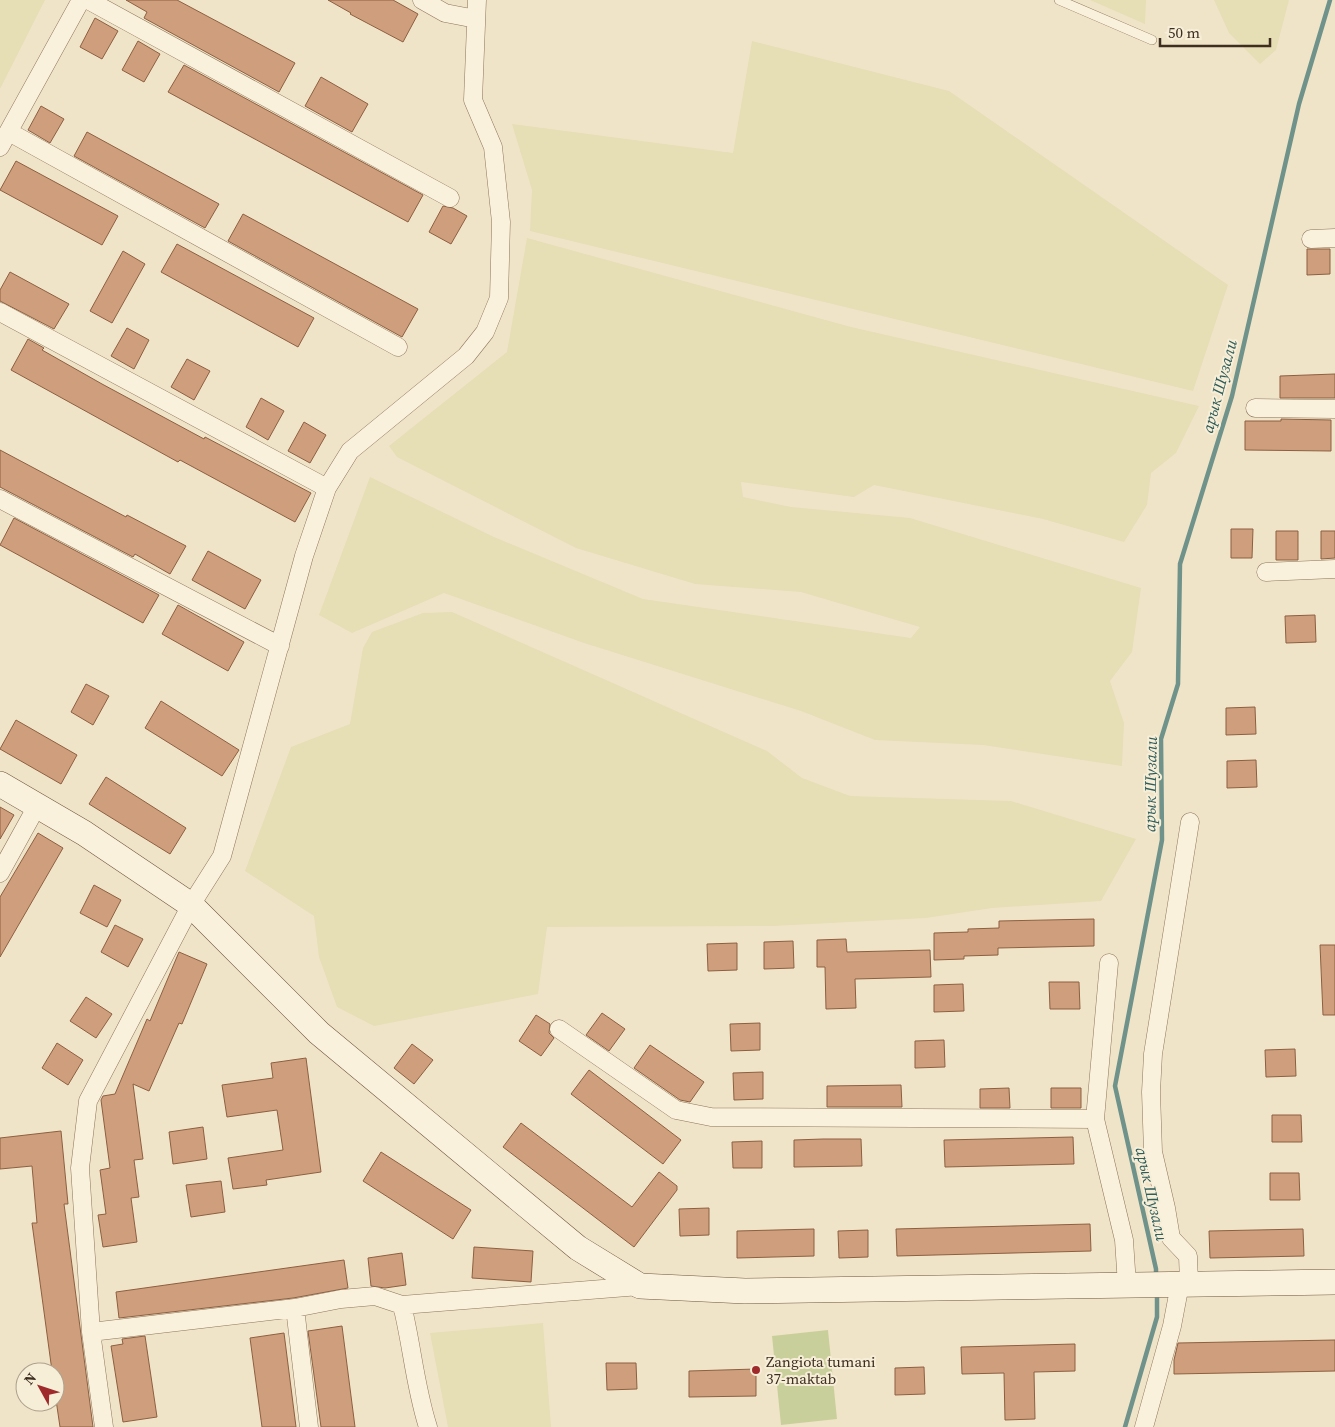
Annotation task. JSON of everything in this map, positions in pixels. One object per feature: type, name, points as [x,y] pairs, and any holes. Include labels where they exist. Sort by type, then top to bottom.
[{"type":"main road","points":[[0,784],[84,833],[191,905],[319,1033],[578,1248],[640,1286],[745,1291],[1335,1282]]},
{"type":"street","points":[[0,147],[80,0]]},
{"type":"street","points":[[88,0],[450,198]]},
{"type":"street","points":[[422,0],[445,13],[476,19]]},
{"type":"street","points":[[104,1427],[92,1332],[80,1168],[88,1102],[191,905],[222,856],[304,556],[327,488],[350,451],[466,356],[485,332],[499,298],[501,222],[493,147],[473,100],[477,0]]},
{"type":"street","points":[[8,132],[398,347]]},
{"type":"street","points":[[1311,239],[1335,238]]},
{"type":"street","points":[[0,312],[327,488]]},
{"type":"street","points":[[1255,408],[1335,409]]},
{"type":"street","points":[[0,499],[280,646]]},
{"type":"street","points":[[1266,572],[1335,569]]},
{"type":"street","points":[[0,873],[38,806]]},
{"type":"street","points":[[1144,1427],[1172,1326],[1180,1284],[1188,1256],[1170,1238],[1166,1208],[1153,1152],[1151,1092],[1153,1054],[1190,822]]},
{"type":"street","points":[[1109,963],[1094,1119],[1135,1285]]},
{"type":"street","points":[[559,1029],[676,1110],[711,1117],[1094,1119]]},
{"type":"street","points":[[92,1332],[295,1308],[341,1298],[376,1296],[402,1305],[640,1286]]},
{"type":"street","points":[[402,1305],[408,1328],[422,1408],[428,1427]]},
{"type":"street","points":[[295,1308],[309,1427]]},
{"type":"lane","points":[[1059,0],[1152,40]]},
{"type":"shaded area","points":[[0,0],[45,0],[0,89]]},
{"type":"shaded area","points":[[1090,0],[1146,0],[1145,24]]},
{"type":"shaded area","points":[[1214,0],[1289,0],[1276,50],[1260,64],[1229,33]]},
{"type":"shaded area","points":[[752,41],[949,91],[1228,285],[1193,391],[530,231],[532,190],[512,124],[733,153]]},
{"type":"shaded area","points":[[527,238],[851,327],[1199,406],[1176,453],[1151,473],[1147,505],[1124,542],[1043,519],[874,485],[854,497],[741,482],[743,497],[791,507],[910,518],[1141,588],[1132,652],[1110,681],[1124,723],[1122,766],[983,745],[875,740],[801,711],[584,643],[444,593],[352,633],[319,615],[370,477],[494,537],[643,599],[911,638],[920,627],[801,592],[695,584],[576,548],[397,457],[389,446],[507,352]]},
{"type":"shaded area","points":[[452,612],[767,751],[802,778],[850,796],[1011,801],[1136,839],[1101,901],[992,908],[926,918],[773,926],[547,927],[538,994],[374,1026],[337,1007],[319,957],[314,916],[245,871],[291,747],[350,724],[363,648],[372,632],[423,613]]},
{"type":"shaded area","points":[[543,1323],[551,1427],[448,1427],[430,1333]]},
{"type":"green space","points":[[828,1330],[837,1419],[781,1425],[772,1336]]},
{"type":"building","points":[[126,0],[177,0],[295,63],[279,92],[144,18],[147,12]]},
{"type":"building","points":[[328,0],[393,0],[418,14],[403,42]]},
{"type":"building","points":[[95,18],[118,31],[102,59],[80,47]]},
{"type":"building","points":[[138,41],[160,54],[144,82],[122,70]]},
{"type":"building","points":[[184,65],[423,195],[408,222],[168,92]]},
{"type":"building","points":[[321,77],[368,104],[352,132],[305,106]]},
{"type":"building","points":[[41,106],[64,119],[50,143],[28,130]]},
{"type":"building","points":[[87,132],[219,204],[205,228],[74,156]]},
{"type":"building","points":[[16,161],[118,216],[102,245],[0,190]]},
{"type":"building","points":[[443,206],[453,208],[467,216],[451,244],[429,232]]},
{"type":"building","points":[[243,214],[418,309],[402,337],[228,241]]},
{"type":"building","points":[[177,244],[314,318],[298,347],[161,272]]},
{"type":"building","points":[[1307,249],[1330,249],[1330,274],[1307,275]]},
{"type":"building","points":[[123,251],[145,264],[112,323],[90,311]]},
{"type":"building","points":[[10,272],[69,304],[54,329],[0,301],[0,290]]},
{"type":"building","points":[[127,328],[149,340],[134,369],[111,356]]},
{"type":"building","points":[[28,339],[44,348],[42,350],[102,384],[204,439],[205,437],[311,493],[295,522],[180,460],[178,462],[11,370]]},
{"type":"building","points":[[187,359],[210,371],[194,400],[171,387]]},
{"type":"building","points":[[1335,374],[1335,398],[1280,398],[1280,376]]},
{"type":"building","points":[[261,398],[284,411],[268,440],[246,427]]},
{"type":"building","points":[[1281,419],[1331,420],[1331,451],[1245,450],[1245,421],[1281,421]]},
{"type":"building","points":[[304,422],[326,435],[310,463],[288,451]]},
{"type":"building","points":[[0,450],[126,517],[127,515],[186,546],[170,574],[135,554],[133,557],[0,487]]},
{"type":"building","points":[[14,518],[159,595],[143,623],[0,545]]},
{"type":"building","points":[[1231,529],[1253,529],[1252,558],[1231,558]]},
{"type":"building","points":[[1276,531],[1298,531],[1298,560],[1276,560]]},
{"type":"building","points":[[1321,531],[1335,531],[1335,558],[1321,559]]},
{"type":"building","points":[[208,551],[261,580],[245,609],[192,580]]},
{"type":"building","points":[[178,605],[244,642],[228,671],[162,634]]},
{"type":"building","points":[[1315,615],[1316,642],[1286,643],[1285,616]]},
{"type":"building","points":[[86,684],[109,696],[93,725],[71,712]]},
{"type":"building","points":[[161,701],[239,750],[222,776],[145,728]]},
{"type":"building","points":[[1255,707],[1256,734],[1226,735],[1226,708]]},
{"type":"building","points":[[16,720],[77,755],[61,784],[0,749]]},
{"type":"building","points":[[1256,760],[1257,787],[1227,788],[1227,761]]},
{"type":"building","points":[[106,777],[186,828],[170,854],[89,804]]},
{"type":"building","points":[[0,807],[14,815],[0,839]]},
{"type":"building","points":[[38,833],[63,848],[0,957],[0,897]]},
{"type":"building","points":[[94,885],[121,900],[107,927],[80,913]]},
{"type":"building","points":[[1094,919],[1094,946],[998,948],[998,955],[964,956],[964,959],[934,960],[934,933],[968,932],[968,929],[999,928],[999,921]]},
{"type":"building","points":[[115,925],[143,939],[128,967],[101,952]]},
{"type":"building","points":[[846,939],[847,952],[930,950],[931,977],[855,979],[856,1008],[826,1009],[825,967],[817,967],[817,940]]},
{"type":"building","points":[[793,941],[794,968],[764,969],[764,942]]},
{"type":"building","points":[[737,943],[737,970],[708,971],[707,944]]},
{"type":"building","points":[[1320,945],[1335,945],[1335,1015],[1323,1015]]},
{"type":"building","points":[[179,952],[207,964],[182,1024],[179,1023],[149,1091],[133,1084],[143,1159],[134,1160],[139,1197],[131,1198],[137,1242],[103,1247],[98,1215],[106,1214],[100,1170],[110,1168],[101,1100],[103,1096],[115,1094],[147,1019],[150,1021]]},
{"type":"building","points":[[1049,982],[1079,982],[1080,1009],[1050,1009]]},
{"type":"building","points":[[963,984],[964,1011],[934,1012],[934,985]]},
{"type":"building","points":[[86,997],[112,1014],[96,1038],[70,1021]]},
{"type":"building","points":[[602,1013],[625,1029],[609,1051],[586,1035]]},
{"type":"building","points":[[536,1015],[550,1024],[549,1033],[554,1038],[541,1056],[519,1041]]},
{"type":"building","points":[[760,1023],[760,1050],[731,1051],[730,1024]]},
{"type":"building","points":[[944,1040],[945,1067],[915,1068],[915,1041]]},
{"type":"building","points":[[57,1043],[83,1060],[68,1085],[42,1068]]},
{"type":"building","points":[[412,1044],[433,1060],[414,1084],[394,1068]]},
{"type":"building","points":[[650,1045],[704,1082],[690,1102],[680,1100],[634,1068]]},
{"type":"building","points":[[1295,1049],[1296,1076],[1266,1077],[1265,1050]]},
{"type":"building","points":[[306,1058],[321,1172],[266,1180],[267,1185],[233,1189],[228,1158],[283,1150],[277,1110],[227,1117],[222,1085],[273,1078],[271,1063]]},
{"type":"building","points":[[589,1070],[681,1140],[663,1164],[571,1094]]},
{"type":"building","points":[[763,1072],[763,1099],[734,1100],[733,1073]]},
{"type":"building","points":[[901,1085],[902,1107],[827,1107],[827,1086]]},
{"type":"building","points":[[1009,1088],[1010,1108],[980,1108],[980,1089]]},
{"type":"building","points":[[1051,1088],[1081,1088],[1081,1108],[1051,1108]]},
{"type":"building","points":[[1272,1115],[1301,1115],[1302,1142],[1272,1142]]},
{"type":"building","points":[[521,1123],[632,1207],[659,1172],[677,1186],[677,1190],[634,1247],[503,1147]]},
{"type":"building","points":[[203,1127],[207,1159],[173,1164],[169,1132]]},
{"type":"building","points":[[61,1131],[68,1204],[64,1204],[93,1427],[60,1427],[58,1412],[65,1412],[65,1362],[51,1362],[32,1223],[37,1223],[32,1166],[0,1169],[0,1138]]},
{"type":"building","points":[[1073,1137],[1074,1164],[945,1167],[944,1140]]},
{"type":"building","points":[[861,1139],[862,1166],[794,1167],[794,1140]]},
{"type":"building","points":[[762,1141],[762,1168],[733,1168],[732,1142]]},
{"type":"building","points":[[381,1152],[471,1210],[453,1239],[363,1181]]},
{"type":"building","points":[[1270,1173],[1299,1173],[1300,1200],[1270,1200]]},
{"type":"building","points":[[221,1181],[225,1212],[191,1217],[186,1185]]},
{"type":"building","points":[[709,1208],[709,1235],[680,1236],[679,1209]]},
{"type":"building","points":[[1090,1224],[1091,1251],[897,1256],[896,1229]]},
{"type":"building","points":[[814,1229],[814,1256],[737,1258],[737,1231]]},
{"type":"building","points":[[1303,1229],[1304,1256],[1210,1258],[1209,1231]]},
{"type":"building","points":[[868,1230],[868,1257],[839,1258],[838,1231]]},
{"type":"building","points":[[474,1247],[533,1251],[531,1282],[472,1278]]},
{"type":"building","points":[[402,1253],[406,1285],[385,1288],[371,1286],[368,1258]]},
{"type":"building","points":[[344,1260],[348,1288],[293,1298],[119,1318],[116,1292]]},
{"type":"building","points":[[342,1326],[355,1427],[321,1427],[308,1331]]},
{"type":"building","points":[[284,1333],[296,1427],[262,1427],[250,1338]]},
{"type":"building","points":[[145,1336],[157,1417],[123,1422],[111,1346],[123,1344],[122,1339]]},
{"type":"building","points":[[1335,1340],[1335,1371],[1174,1374],[1174,1360],[1178,1343]]},
{"type":"building","points":[[1075,1344],[1075,1371],[1034,1372],[1035,1419],[1005,1420],[1004,1373],[962,1374],[961,1347]]},
{"type":"building","points":[[606,1363],[636,1363],[637,1389],[607,1390]]},
{"type":"building","points":[[924,1367],[925,1394],[895,1395],[895,1368]]},
{"type":"building","points":[[756,1369],[756,1396],[689,1397],[689,1371]]},
{"type":"waterway","name":"арык Шузали","points":[[1156,1277],[1156,1269],[1115,1086],[1162,840],[1161,739],[1178,684],[1180,564],[1232,396],[1299,104],[1330,0]]},
{"type":"waterway","name":"арык Шузали","points":[[1125,1427],[1157,1317],[1157,1292]]},
{"type":"place","name":"Zangiota tumani 37-maktab","points":[[756,1370]]}]
